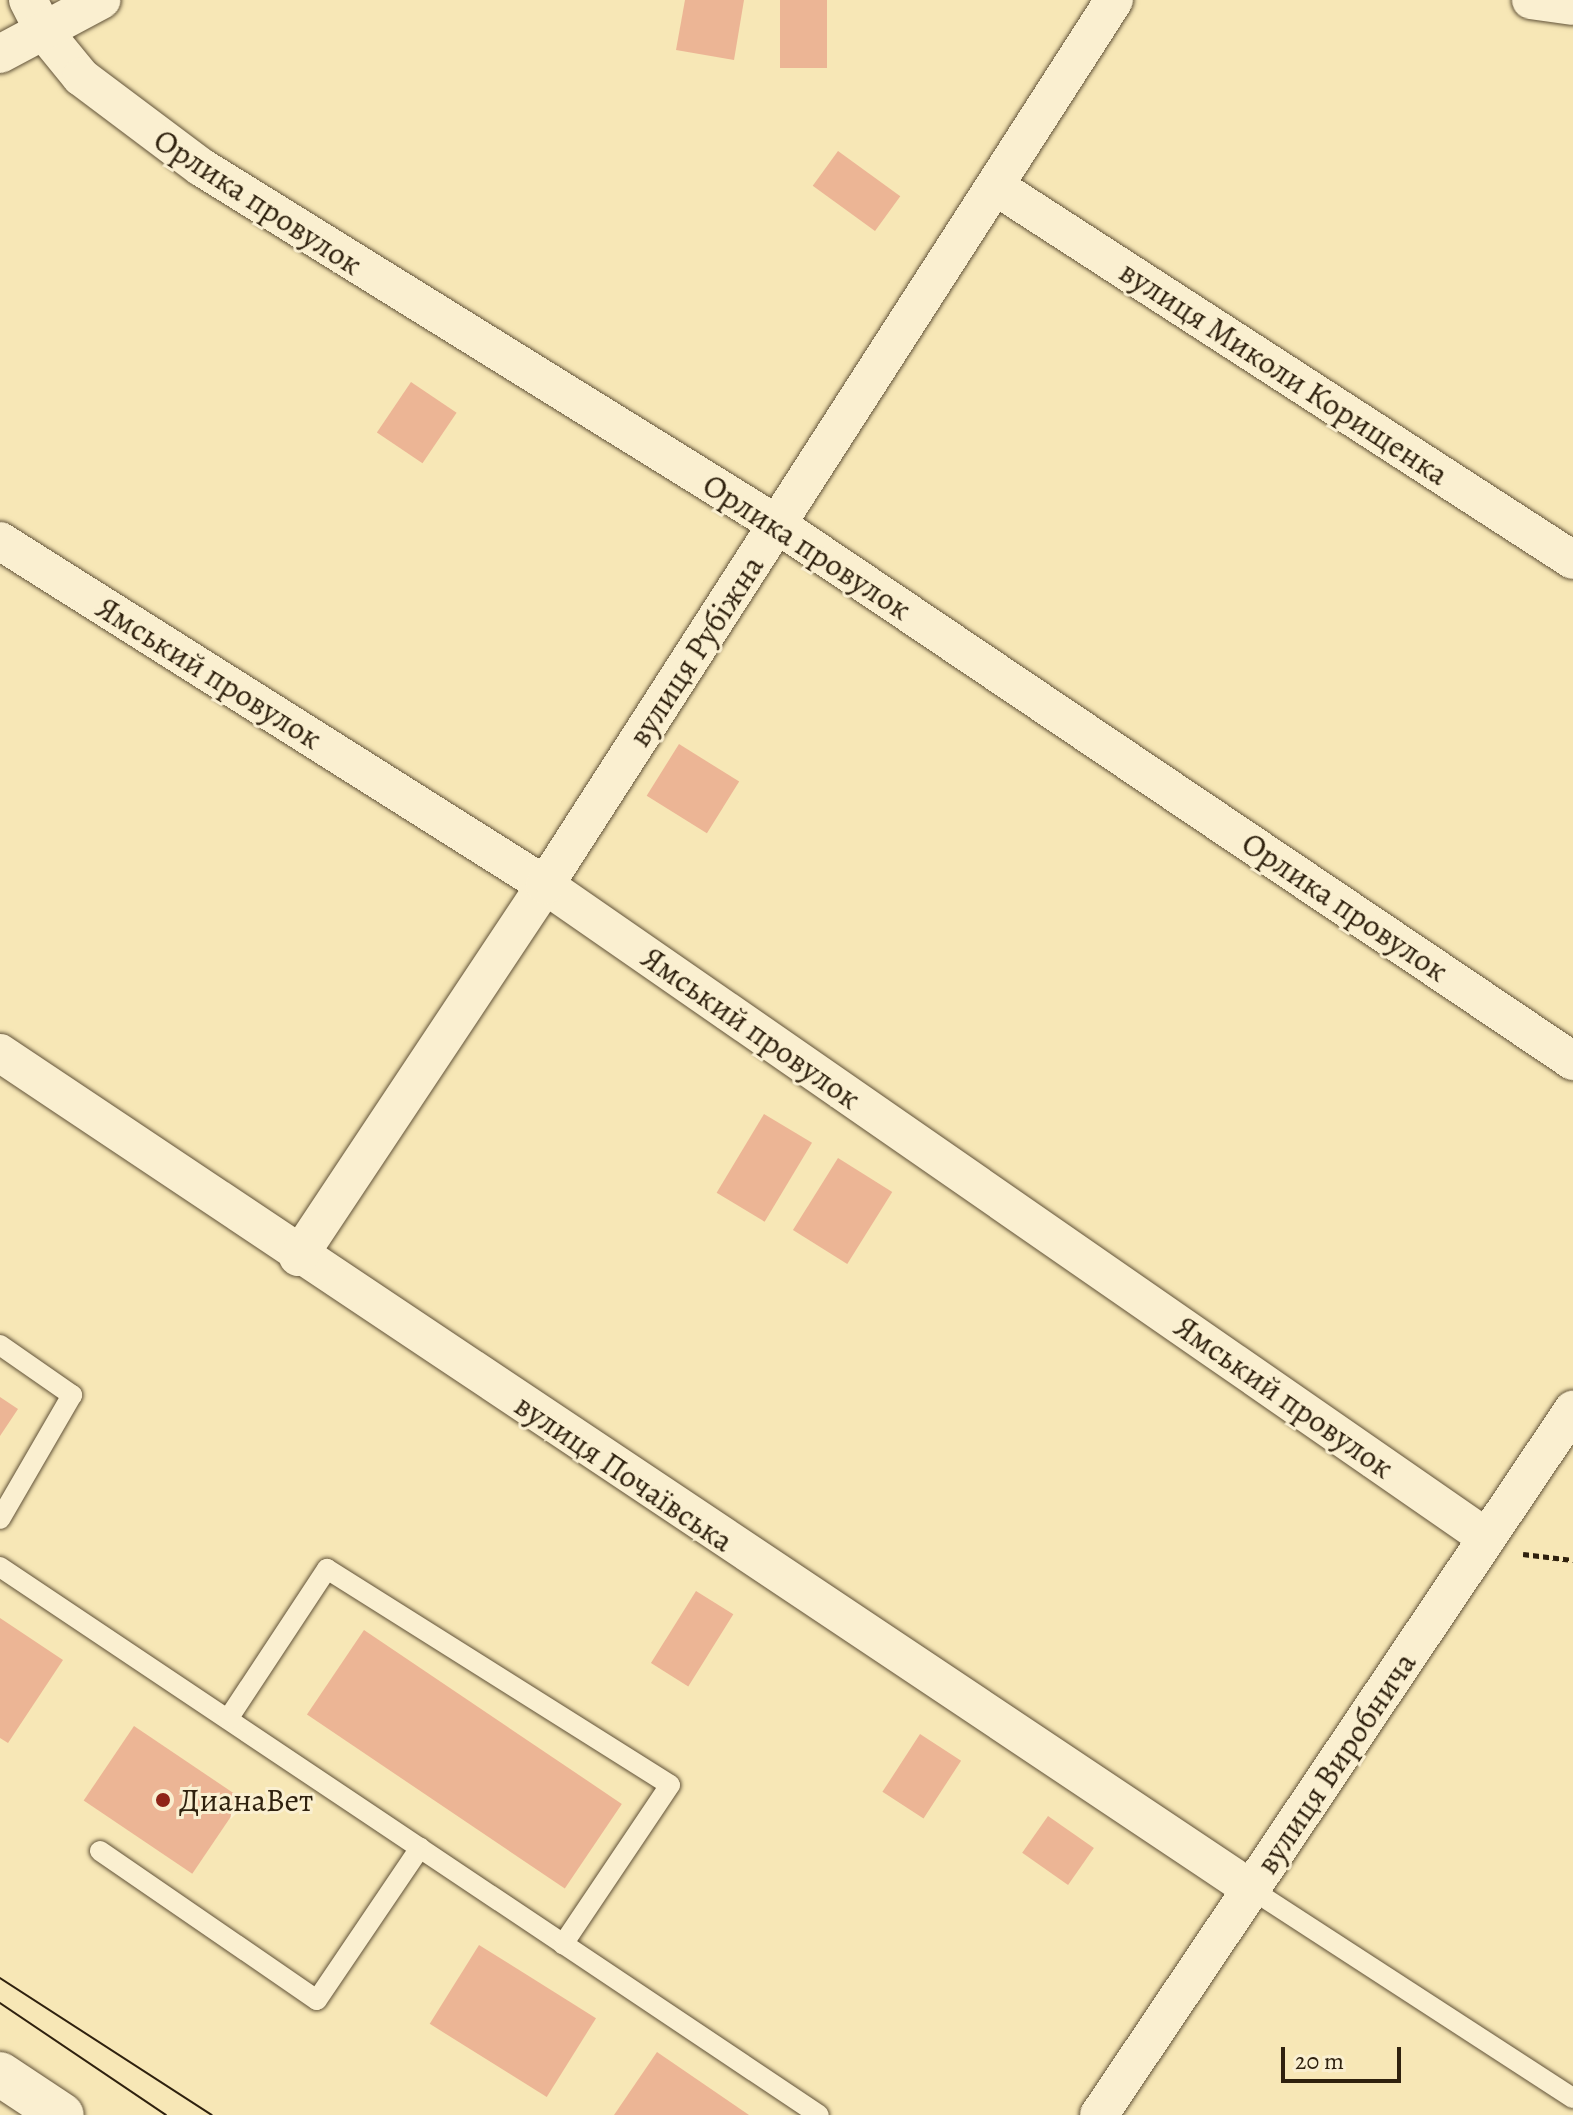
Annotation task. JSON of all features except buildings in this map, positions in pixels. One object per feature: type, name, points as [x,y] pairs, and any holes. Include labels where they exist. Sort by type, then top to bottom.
[{"type":"main road","points":[[0,2074],[62,2115]]},
{"type":"street","points":[[0,54],[36,16],[101,0]]},
{"type":"street","name":"вулиця Рубіжна","points":[[298,1257],[545,885],[1114,0]]},
{"type":"street","points":[[1531,0],[1573,6]]},
{"type":"street","name":"Орлика провулок","points":[[36,16],[81,77],[114,106],[263,209],[778,525],[1573,1061]]},
{"type":"street","name":"вулиця Миколи Корищенка","points":[[995,186],[1573,560]]},
{"type":"street","name":"Ямський провулок","points":[[0,541],[545,885],[1500,1545]]},
{"type":"street","name":"вулиця Почаївська","points":[[0,1053],[298,1257],[1251,1889]]},
{"type":"street","name":"вулиця Виробнича","points":[[1099,2115],[1251,1889],[1500,1545],[1573,1410]]},
{"type":"lane","points":[[0,1345],[72,1395],[0,1519]]},
{"type":"lane","points":[[0,1567],[819,2115]]},
{"type":"lane","points":[[228,1719],[327,1569],[670,1785],[563,1944]]},
{"type":"lane","points":[[100,1851],[317,2000],[420,1848]]},
{"type":"lane","points":[[1251,1889],[1573,2098]]},
{"type":"path","points":[[1500,1545],[1573,1560]]},
{"type":"tram line","points":[[0,1978],[212,2115]]},
{"type":"tram line","points":[[0,2003],[166,2115]]},
{"type":"place","name":"ДианаВет","points":[[163,1800]]}]
